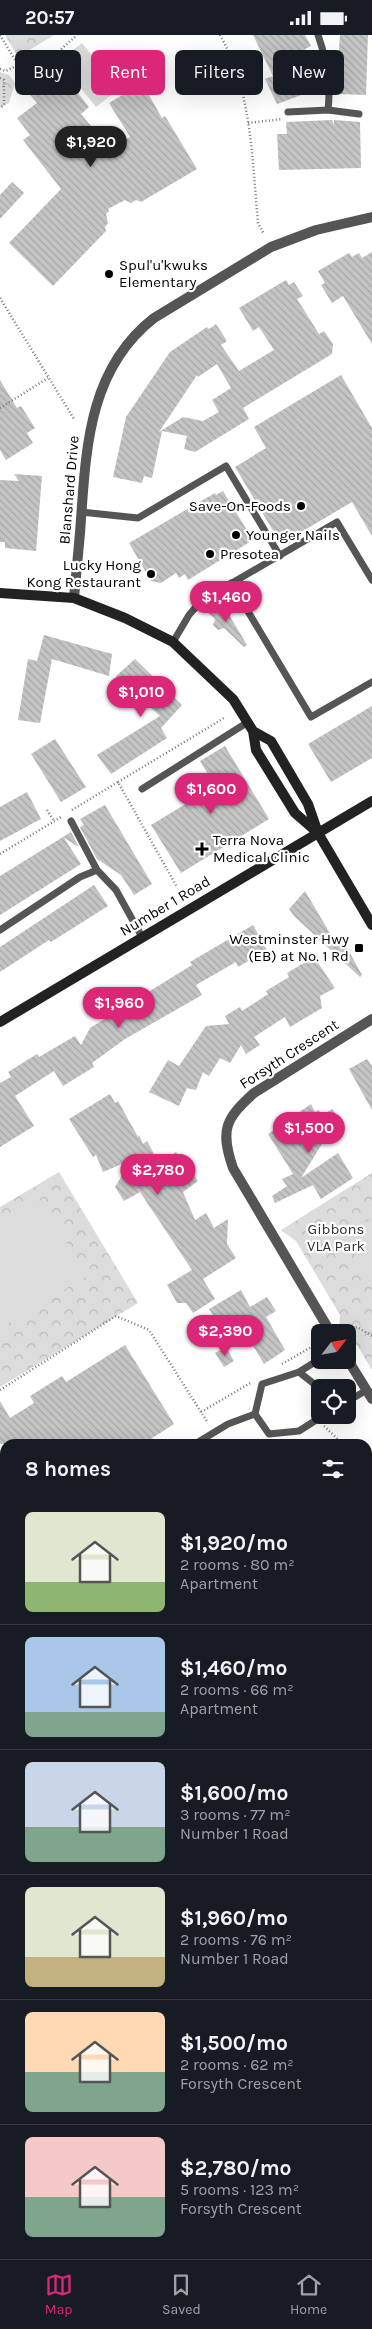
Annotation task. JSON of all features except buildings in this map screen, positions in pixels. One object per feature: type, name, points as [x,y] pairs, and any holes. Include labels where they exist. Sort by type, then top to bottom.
[{"type":"street","name":"Blanshard Drive","points":[[74,598],[83,469],[90,425],[104,382],[114,362],[137,331],[154,318],[271,247],[316,230],[372,217]]},
{"type":"street","points":[[0,593],[74,598],[125,618],[173,642],[233,699],[251,727],[256,750],[295,813],[318,833]]},
{"type":"street","points":[[251,727],[271,741],[308,804],[318,833],[372,925]]},
{"type":"street","name":"Number 1 Road","points":[[0,1022],[372,801]]},
{"type":"street","name":"Forsyth Crescent","points":[[326,1324],[233,1167],[225,1145],[228,1123],[237,1108],[254,1093],[372,1019]]},
{"type":"street","points":[[353,1369],[372,1399]]},
{"type":"lane","points":[[318,35],[327,61],[330,89],[328,110]]},
{"type":"lane","points":[[288,112],[328,110],[359,114]]},
{"type":"lane","points":[[81,512],[138,518],[226,466],[280,556]]},
{"type":"lane","points":[[173,642],[189,615],[201,601],[337,522],[372,580]]},
{"type":"lane","points":[[231,583],[311,717],[372,682]]},
{"type":"lane","points":[[142,789],[251,727]]},
{"type":"lane","points":[[71,821],[97,870],[116,890],[142,937]]},
{"type":"lane","points":[[0,930],[80,877],[97,870]]},
{"type":"lane","points":[[311,1365],[299,1372],[262,1384],[255,1414],[268,1433],[299,1431],[311,1423]]},
{"type":"lane","points":[[299,1372],[311,1381]]},
{"type":"lane","points":[[356,1396],[366,1390]]},
{"type":"lane","points":[[203,1439],[228,1424],[255,1414]]},
{"type":"path","points":[[0,35],[15,60]]},
{"type":"path","points":[[60,50],[77,35]]},
{"type":"path","points":[[220,35],[230,53],[241,82],[248,123],[258,223],[264,234]]},
{"type":"path","points":[[0,69],[6,71],[15,66]]},
{"type":"path","points":[[0,78],[4,80],[4,105],[0,108]]},
{"type":"path","points":[[248,123],[286,119],[288,112]]},
{"type":"path","points":[[0,298],[74,419]]},
{"type":"path","points":[[0,408],[48,377]]},
{"type":"path","points":[[0,854],[224,718]]},
{"type":"path","points":[[118,782],[177,887]]},
{"type":"path","points":[[47,810],[54,821]]},
{"type":"path","points":[[0,1390],[116,1316],[150,1330],[214,1432]]},
{"type":"path","points":[[356,1327],[372,1336]]},
{"type":"path","points":[[322,1424],[338,1439]]},
{"type":"green space","points":[[5,35],[54,35],[29,50],[15,50],[15,52]]},
{"type":"green space","points":[[82,43],[91,54],[91,95],[111,95],[96,107],[81,88],[81,50],[73,50]]},
{"type":"green space","points":[[0,72],[9,75],[15,83],[9,103],[0,108]]},
{"type":"green space","points":[[59,1172],[138,1303],[0,1387],[0,1207]]},
{"type":"green space","name":"Gibbons VLA Park","points":[[372,1173],[372,1370],[356,1344],[356,1324],[339,1324],[340,1315],[296,1241],[281,1230]]},
{"type":"green space","points":[[41,1200],[87,1276],[0,1328],[0,1225]]},
{"type":"green space","points":[[372,1218],[372,1283],[348,1242],[350,1231]]},
{"type":"place","name":"Spul'u'kwuks Elementary","points":[[109,274]]},
{"type":"place","name":"Save-On-Foods","points":[[301,506]]},
{"type":"place","name":"Younger Nails","points":[[236,535]]},
{"type":"place","name":"Presotea","points":[[210,554]]},
{"type":"place","name":"Lucky Hong Kong Restaurant","points":[[151,574]]},
{"type":"place","name":"Terra Nova Medical Clinic","points":[[202,849]]},
{"type":"place","name":"Westminster Hwy (EB) at No. 1 Rd","points":[[359,948]]}]
